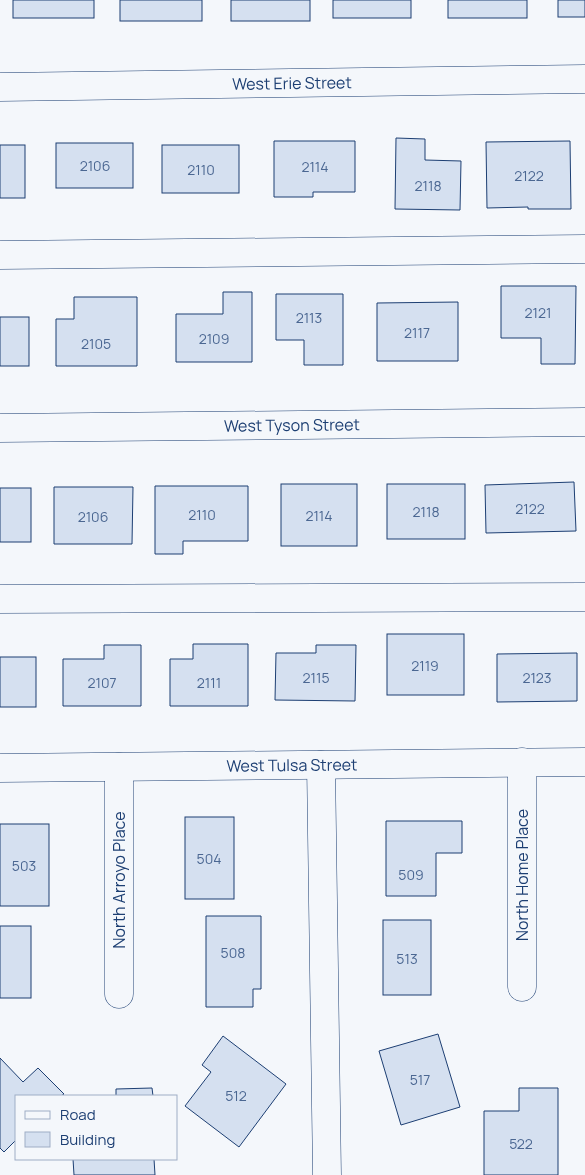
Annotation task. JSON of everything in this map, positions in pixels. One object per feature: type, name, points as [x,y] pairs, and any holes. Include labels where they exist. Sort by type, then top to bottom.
[{"type":"street","name":"West Erie Street","points":[[0,87],[585,78]]},
{"type":"street","points":[[0,255],[585,249]]},
{"type":"street","name":"West Tyson Street","points":[[0,428],[585,422]]},
{"type":"street","points":[[0,599],[585,597]]},
{"type":"street","name":"North Home Place","points":[[522,762],[522,987]]},
{"type":"street","name":"West Tulsa Street","points":[[0,768],[585,762]]},
{"type":"street","points":[[321,765],[328,1175]]},
{"type":"street","name":"North Arroyo Place","points":[[119,767],[119,994]]},
{"type":"building","points":[[13,0],[94,0],[94,18],[13,18]]},
{"type":"building","points":[[120,0],[202,0],[202,21],[120,21]]},
{"type":"building","points":[[231,0],[310,0],[310,21],[231,21]]},
{"type":"building","points":[[333,0],[411,0],[411,18],[333,18]]},
{"type":"building","points":[[448,0],[527,0],[527,18],[448,18]]},
{"type":"building","points":[[558,0],[585,0],[585,17],[558,17]]},
{"type":"building","points":[[396,138],[425,139],[425,160],[461,161],[460,210],[395,209]]},
{"type":"building","points":[[274,141],[355,141],[355,192],[313,192],[313,197],[274,197]]},
{"type":"building","points":[[570,141],[571,209],[487,208],[486,142]]},
{"type":"building","points":[[56,143],[133,143],[133,188],[56,188]]},
{"type":"building","points":[[0,145],[25,145],[25,198],[0,198]]},
{"type":"building","points":[[162,145],[239,145],[239,193],[162,193]]},
{"type":"building","points":[[501,286],[576,286],[575,364],[541,364],[541,338],[501,338]]},
{"type":"building","points":[[223,292],[252,292],[252,362],[176,362],[176,314],[223,314]]},
{"type":"building","points":[[276,294],[343,294],[343,365],[304,365],[304,340],[276,340]]},
{"type":"building","points":[[74,297],[137,297],[137,366],[56,366],[56,319],[74,319]]},
{"type":"building","points":[[458,302],[458,361],[377,361],[377,303]]},
{"type":"building","points":[[0,317],[29,317],[29,366],[0,366]]},
{"type":"building","points":[[574,482],[576,531],[486,533],[485,485]]},
{"type":"building","points":[[281,484],[357,484],[357,546],[281,546]]},
{"type":"building","points":[[387,484],[465,484],[465,539],[387,539]]},
{"type":"building","points":[[155,486],[248,486],[248,541],[183,541],[183,554],[155,554]]},
{"type":"building","points":[[54,487],[133,487],[132,544],[54,544]]},
{"type":"building","points":[[0,488],[31,488],[31,542],[0,542]]},
{"type":"building","points":[[387,634],[464,634],[464,695],[387,695]]},
{"type":"building","points":[[193,644],[248,644],[248,706],[170,706],[170,659],[193,659]]},
{"type":"building","points":[[104,645],[141,645],[141,706],[63,706],[63,659],[104,659]]},
{"type":"building","points":[[316,645],[356,645],[355,701],[275,700],[276,653],[316,653]]},
{"type":"building","points":[[577,653],[577,701],[497,702],[497,654]]},
{"type":"building","points":[[0,657],[36,657],[36,707],[0,707]]},
{"type":"building","points":[[185,817],[234,817],[234,899],[185,899]]},
{"type":"building","points":[[386,821],[462,821],[462,853],[436,853],[436,896],[386,896]]},
{"type":"building","points":[[0,824],[49,824],[49,906],[0,906]]},
{"type":"building","points":[[206,916],[261,916],[261,989],[253,989],[253,1007],[206,1007]]},
{"type":"building","points":[[383,920],[431,920],[431,995],[383,995]]},
{"type":"building","points":[[0,926],[31,926],[31,998],[0,998]]},
{"type":"building","points":[[438,1034],[460,1107],[401,1125],[379,1051]]},
{"type":"building","points":[[223,1036],[286,1084],[239,1147],[185,1106],[211,1072],[202,1065]]},
{"type":"building","points":[[0,1058],[23,1082],[38,1068],[64,1094],[15,1095],[15,1141],[4,1152],[0,1148]]},
{"type":"building","points":[[152,1088],[153,1095],[116,1095],[116,1089]]},
{"type":"building","points":[[519,1088],[558,1088],[558,1175],[484,1175],[484,1111],[519,1111]]},
{"type":"building","points":[[73,1160],[154,1160],[155,1175],[74,1175]]}]
